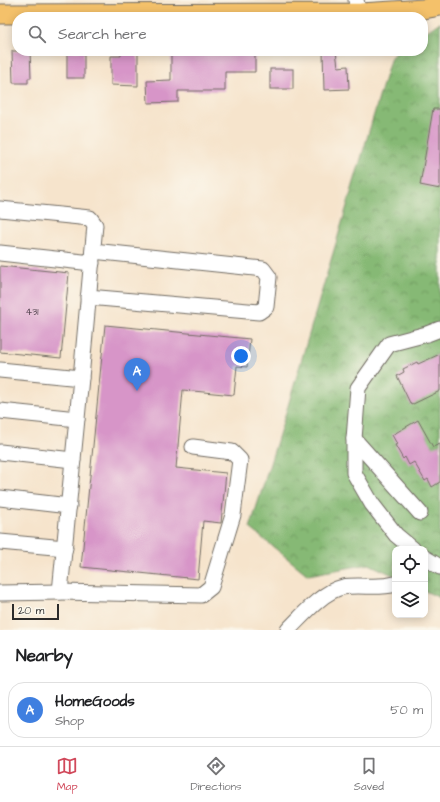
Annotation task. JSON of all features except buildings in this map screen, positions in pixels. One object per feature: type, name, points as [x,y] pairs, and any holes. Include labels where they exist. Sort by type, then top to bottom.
[{"type":"main road","points":[[102,12],[358,7],[424,9],[440,6]]},
{"type":"main road","points":[[0,14],[12,14]]},
{"type":"street","points":[[0,209],[90,218],[95,224],[60,592]]},
{"type":"street","points":[[0,253],[92,257],[263,269],[269,277],[266,306],[259,312],[88,298]]},
{"type":"street","points":[[409,546],[396,535],[377,510],[354,473],[354,439],[358,388],[389,344],[440,329]]},
{"type":"street","points":[[0,370],[81,378]]},
{"type":"street","points":[[0,411],[77,419]]},
{"type":"street","points":[[354,439],[420,513]]},
{"type":"street","points":[[0,592],[201,596],[211,588],[233,515],[240,460],[232,452],[193,447]]},
{"type":"street","points":[[0,452],[73,460]]},
{"type":"street","points":[[0,498],[69,506]]},
{"type":"street","points":[[0,542],[65,548]]},
{"type":"street","points":[[288,630],[323,596],[342,587],[392,585]]},
{"type":"green space","points":[[440,22],[440,598],[428,592],[428,546],[392,546],[392,575],[369,564],[308,575],[250,528],[287,409],[391,57],[428,56],[428,30]]},
{"type":"place","name":"HomeGoods","points":[[137,391]]}]
